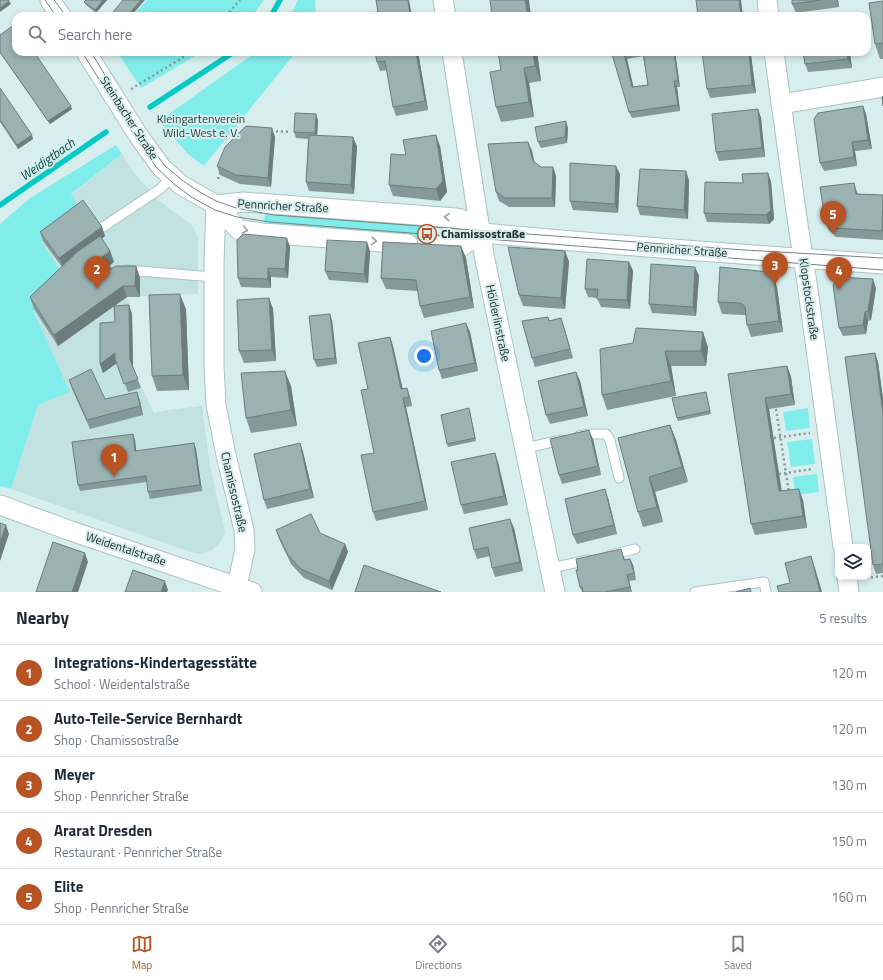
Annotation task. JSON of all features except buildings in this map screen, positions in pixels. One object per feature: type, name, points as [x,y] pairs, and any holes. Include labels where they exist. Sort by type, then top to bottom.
[{"type":"street","points":[[50,0],[58,12]]},
{"type":"street","points":[[443,0],[445,12]]},
{"type":"street","points":[[767,0],[768,12]]},
{"type":"street","name":"Steinbacher Straße","points":[[88,56],[141,140],[161,166],[172,177],[196,194],[216,205]]},
{"type":"street","name":"Hölderlinstraße","points":[[453,56],[484,255],[555,592]]},
{"type":"street","name":"Klopstockstraße","points":[[775,56],[843,544]]},
{"type":"street","points":[[781,104],[883,87]]},
{"type":"street","name":"Pennricher Straße","points":[[216,205],[244,202],[462,218],[481,233],[600,244],[883,264]]},
{"type":"street","name":"Pennricher Straße","points":[[216,205],[239,230],[263,233],[462,247],[481,233]]},
{"type":"street","name":"Chamissostraße","points":[[216,205],[214,277],[214,366],[216,405],[245,536],[245,589]]},
{"type":"street","name":"Weidentalstraße","points":[[0,505],[71,531],[245,589]]},
{"type":"street","points":[[847,580],[849,592]]},
{"type":"lane","points":[[100,229],[160,189],[172,177]]},
{"type":"lane","points":[[126,270],[214,277]]},
{"type":"lane","points":[[525,448],[589,434],[606,434],[610,440],[619,478]]},
{"type":"lane","points":[[550,568],[635,549]]},
{"type":"lane","points":[[695,592],[764,582],[766,592]]},
{"type":"path","points":[[230,12],[240,0]]},
{"type":"path","points":[[139,84],[185,56]]},
{"type":"path","points":[[270,131],[291,132]]},
{"type":"path","points":[[218,179],[221,172]]},
{"type":"path","points":[[776,408],[789,494]]},
{"type":"path","points":[[774,438],[827,431]]},
{"type":"path","points":[[779,474],[832,466]]},
{"type":"shaded area","points":[[122,154],[135,174],[158,200],[192,225],[198,237],[198,294],[127,297],[132,314],[133,369],[154,413],[202,406],[210,465],[225,532],[220,543],[211,551],[200,554],[190,552],[11,489],[38,405],[70,392],[33,310],[66,279],[41,241],[71,195]]},
{"type":"green space","points":[[147,0],[264,0],[255,12],[136,12]]},
{"type":"green space","points":[[298,0],[315,0],[316,12],[292,12]]},
{"type":"green space","name":"Kleingartenverein Wild-West e. V.","points":[[120,56],[195,56],[141,88]]},
{"type":"green space","name":"Kleingartenverein Wild-West e. V.","points":[[250,56],[293,56],[204,166],[189,155],[159,121]]},
{"type":"green space","points":[[116,145],[122,154],[71,194],[82,212],[41,241],[66,279],[33,310],[70,392],[38,405],[11,489],[0,486],[0,224],[30,198]]},
{"type":"green space","points":[[265,211],[436,224],[435,240],[264,226]]},
{"type":"green space","points":[[808,408],[810,428],[786,431],[783,412]]},
{"type":"green space","points":[[812,439],[815,464],[791,467],[787,442]]},
{"type":"green space","points":[[817,474],[819,492],[795,495],[793,477]]},
{"type":"waterway","name":"Weidigtbach","points":[[273,12],[280,0]]},
{"type":"waterway","name":"Weidigtbach","points":[[150,107],[228,56]]},
{"type":"waterway","name":"Weidigtbach","points":[[0,205],[106,132]]},
{"type":"tram line","points":[[45,0],[53,12]]},
{"type":"tram line","points":[[54,0],[63,12]]},
{"type":"tram line","points":[[85,56],[144,151],[157,168],[175,185],[193,198],[215,210],[237,217],[270,222],[883,270]]},
{"type":"tram line","points":[[93,56],[140,132],[165,166],[198,191],[216,201],[236,208],[274,215],[745,250],[883,258]]},
{"type":"place","name":"Chamissostraße","points":[[427,234]]},
{"type":"place","name":"Elite","points":[[833,234]]},
{"type":"place","name":"Meyer","points":[[775,285]]},
{"type":"place","name":"Auto-Teile-Service Bernhardt","points":[[97,289]]},
{"type":"place","name":"Ararat Dresden","points":[[839,290]]},
{"type":"place","name":"Integrations-Kindertagesstätte","points":[[114,477]]}]
